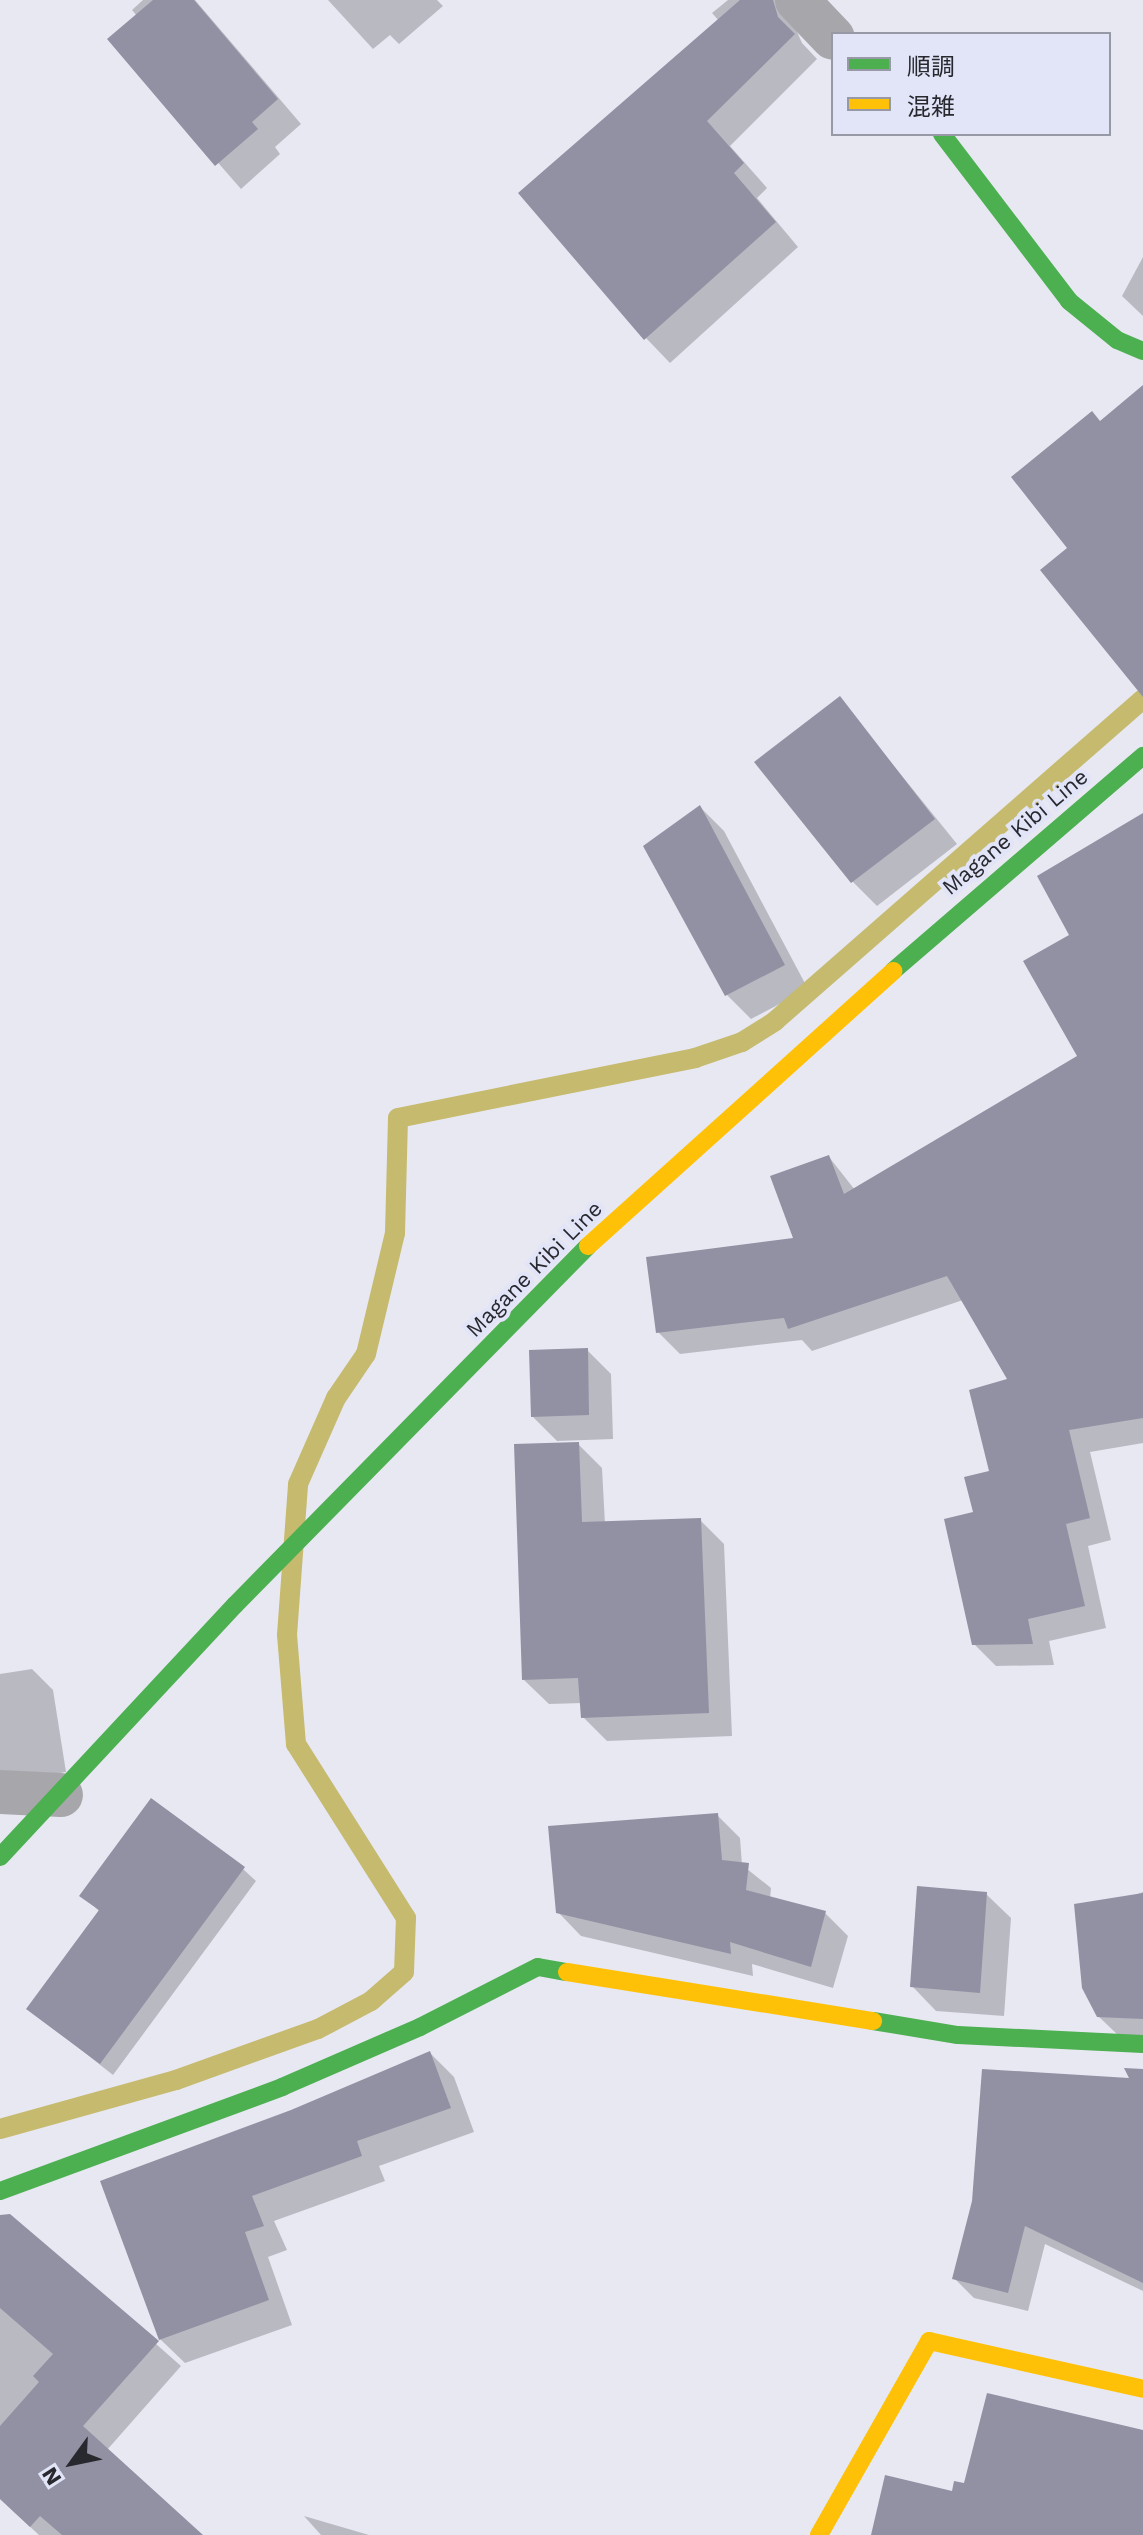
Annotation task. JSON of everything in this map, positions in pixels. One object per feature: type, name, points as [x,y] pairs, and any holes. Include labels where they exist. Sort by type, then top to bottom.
[{"type":"street","points":[[797,0],[831,36]]},
{"type":"street","points":[[944,136],[1069,301],[1117,340],[1143,351]]},
{"type":"street","name":"Magane Kibi Line","points":[[0,1857],[235,1605],[601,1233],[1002,873],[1143,756]]},
{"type":"street","points":[[0,1792],[61,1795]]},
{"type":"street","points":[[0,2191],[282,2087],[420,2027],[538,1967],[958,2035],[1143,2044]]},
{"type":"street","points":[[819,2535],[929,2341],[1143,2389]]},
{"type":"building","points":[[153,0],[194,0],[278,99],[252,122],[258,129],[215,166],[107,39]]},
{"type":"building","points":[[740,0],[773,0],[778,17],[795,34],[707,121],[744,163],[734,173],[776,222],[644,340],[518,193]]},
{"type":"building","points":[[1143,385],[1143,697],[1040,570],[1067,548],[1011,477],[1092,411],[1100,421]]},
{"type":"building","points":[[840,696],[935,819],[851,883],[754,762]]},
{"type":"building","points":[[700,805],[785,965],[725,996],[643,846]]},
{"type":"building","points":[[1143,813],[1143,1418],[1069,1430],[1090,1518],[1066,1524],[1085,1606],[1028,1619],[1033,1644],[972,1645],[944,1519],[973,1512],[964,1477],[989,1471],[969,1390],[1007,1379],[947,1276],[788,1329],[784,1318],[656,1333],[646,1257],[793,1238],[770,1176],[829,1155],[844,1194],[1077,1056],[1023,961],[1069,935],[1037,876]]},
{"type":"building","points":[[588,1348],[589,1415],[531,1417],[529,1350]]},
{"type":"building","points":[[579,1442],[582,1522],[701,1518],[709,1713],[581,1718],[578,1678],[522,1680],[514,1444]]},
{"type":"building","points":[[151,1798],[245,1867],[100,2064],[26,2009],[99,1910],[79,1896]]},
{"type":"building","points":[[718,1813],[722,1860],[749,1863],[746,1890],[826,1911],[811,1967],[730,1942],[731,1954],[556,1913],[548,1826]]},
{"type":"building","points":[[917,1886],[987,1892],[980,1993],[910,1987]]},
{"type":"building","points":[[1143,1893],[1143,2019],[1097,2017],[1082,1988],[1074,1904]]},
{"type":"building","points":[[430,2051],[451,2108],[357,2141],[362,2156],[252,2196],[264,2226],[245,2232],[269,2300],[159,2340],[100,2181],[291,2110]]},
{"type":"building","points":[[1124,2068],[1143,2069],[1143,2283],[1025,2226],[1008,2293],[952,2279],[972,2201],[982,2069],[1129,2078]]},
{"type":"building","points":[[10,2214],[159,2341],[83,2426],[203,2535],[62,2535],[40,2516],[30,2527],[0,2499],[0,2426],[39,2382],[33,2376],[53,2354],[0,2308],[0,2215]]},
{"type":"building","points":[[987,2393],[1143,2430],[1143,2535],[871,2535],[885,2475],[952,2491],[954,2481],[964,2483]]},
{"type":"waterway","points":[[0,2129],[176,2080],[318,2029],[371,2001],[404,1972],[406,1918],[296,1744],[287,1635],[298,1484],[336,1398],[366,1354],[395,1233],[398,1118],[695,1058],[742,1042],[775,1021],[1143,699]]},
{"type":"traffic: fast","points":[[944,136],[1069,301],[1117,340],[1143,351]]},
{"type":"traffic: fast","points":[[893,971],[1143,756]]},
{"type":"traffic: fast","points":[[0,1857],[235,1605],[588,1246]]},
{"type":"traffic: fast","points":[[0,2191],[282,2087],[420,2027],[538,1967],[567,1972]]},
{"type":"traffic: fast","points":[[873,2021],[958,2035],[1143,2044]]},
{"type":"traffic: slow","points":[[588,1246],[893,971]]},
{"type":"traffic: slow","points":[[567,1972],[873,2021]]},
{"type":"traffic: slow","points":[[819,2535],[929,2341],[1143,2389]]}]
